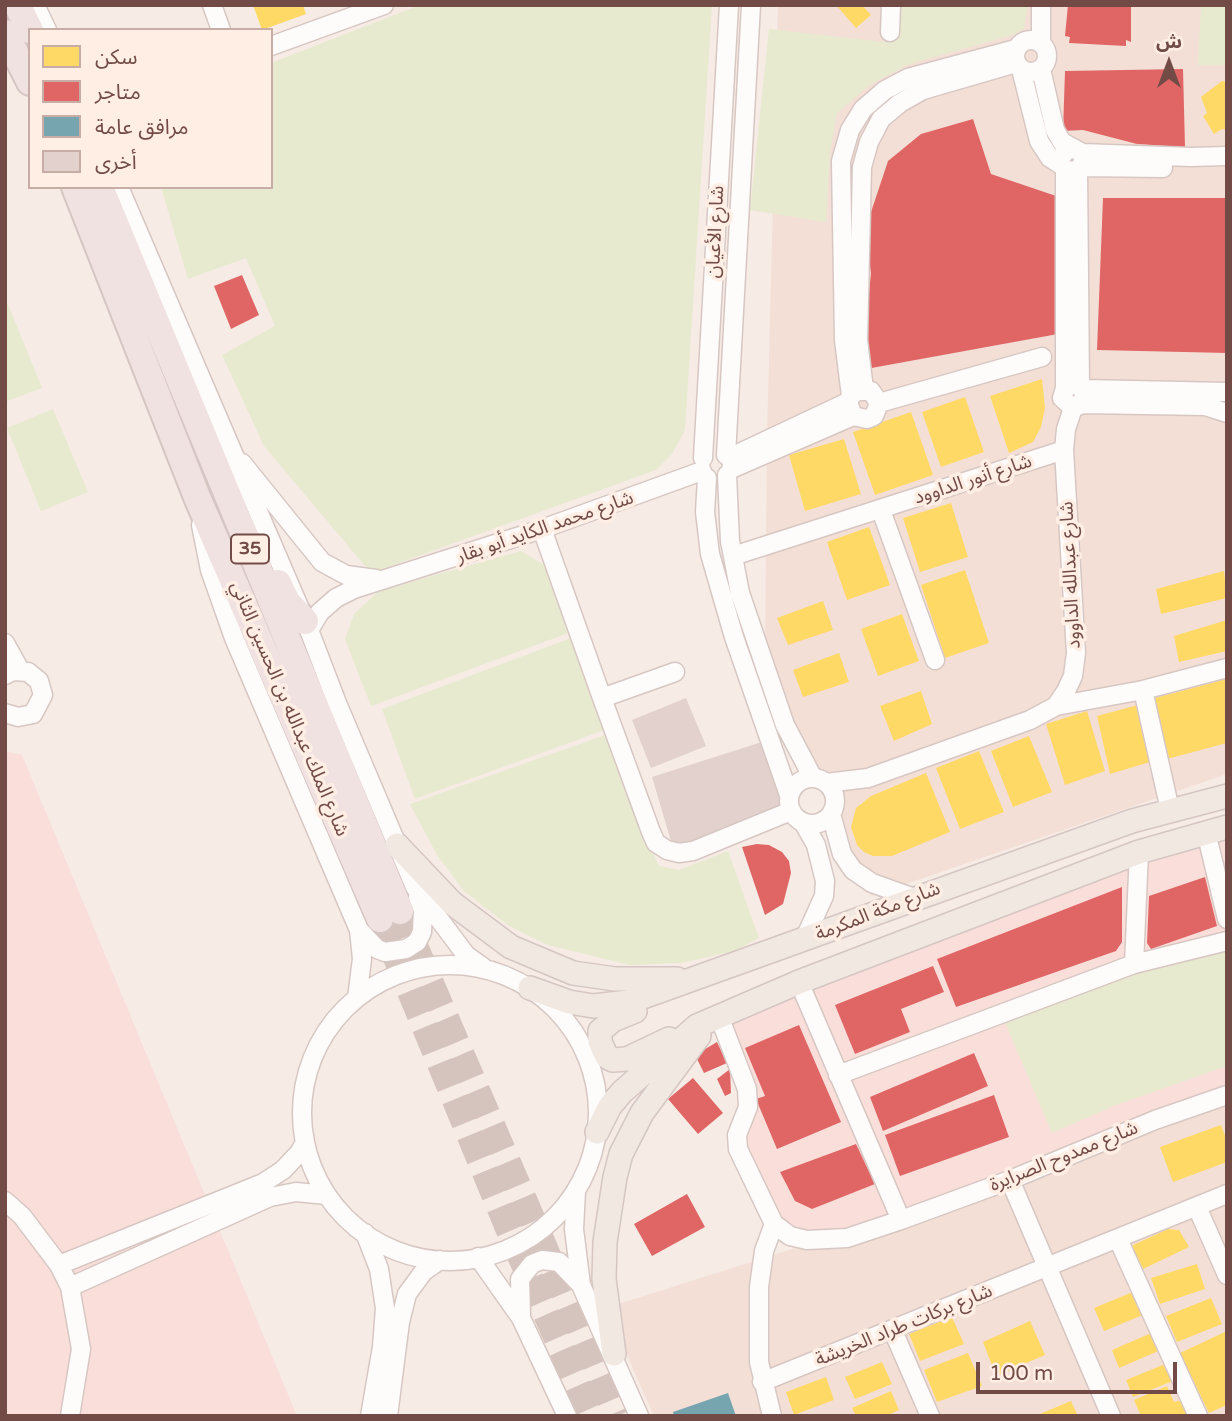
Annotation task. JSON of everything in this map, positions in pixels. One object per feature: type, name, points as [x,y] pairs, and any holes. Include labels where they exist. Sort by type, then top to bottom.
[{"type":"highway","points":[[17,5],[29,28]]},
{"type":"highway","points":[[5,33],[16,79]]},
{"type":"highway","name":"شارع الملك عبدالله بن الحسين الثاني","points":[[76,189],[197,497],[380,920]]},
{"type":"highway","name":"شارع الملك عبدالله بن الحسين الثاني","points":[[101,189],[226,464],[380,920]]},
{"type":"highway","points":[[226,464],[240,502],[287,602],[307,626]]},
{"type":"main road","name":"شارع مكة المكرمة","points":[[530,988],[569,1002],[610,1007],[751,961],[914,898],[1170,810],[1227,796]]},
{"type":"main road","name":"شارع مكة المكرمة","points":[[597,1132],[610,1106],[622,1093],[709,1021],[799,982],[1139,852],[1216,830]]},
{"type":"main road","points":[[397,845],[452,903],[490,934],[531,957],[573,973],[615,979],[697,978]]},
{"type":"main road","points":[[709,1021],[627,1059],[613,1060],[607,1057],[600,1042],[600,1031],[613,1020],[751,961]]},
{"type":"main road","points":[[614,1354],[606,1308],[605,1242],[621,1154],[642,1113],[709,1021]]},
{"type":"street","points":[[35,5],[46,28]]},
{"type":"street","points":[[212,5],[220,28]]},
{"type":"street","points":[[273,45],[384,5]]},
{"type":"street","name":"شارع الأعيان","points":[[729,5],[704,469],[705,512],[710,554],[734,636],[794,810],[816,845],[825,881],[824,896],[804,940]]},
{"type":"street","name":"شارع الأعيان","points":[[751,5],[728,464],[733,556],[759,654],[785,725],[820,780]]},
{"type":"street","points":[[890,32],[891,5]]},
{"type":"street","points":[[1040,9],[1024,53],[1027,72],[1041,69]]},
{"type":"street","points":[[1024,53],[1039,141],[1050,158],[1073,162],[1227,168]]},
{"type":"street","points":[[879,403],[874,416],[867,419],[854,401],[844,340],[841,161],[850,130],[863,108],[885,90],[908,78],[1024,53]]},
{"type":"street","name":"شارع عبدالله الداوود","points":[[1024,53],[1047,56],[1041,69],[1055,130],[1073,162],[1077,395],[1066,429],[1064,450],[1076,653],[1073,676],[1056,706]]},
{"type":"street","points":[[1073,162],[1227,156]]},
{"type":"street","name":"شارع الملك عبدالله بن الحسين الثاني","points":[[120,189],[226,464]]},
{"type":"street","points":[[879,403],[1042,357]]},
{"type":"street","points":[[728,464],[714,451],[704,469],[718,480],[728,464],[871,391],[879,403]]},
{"type":"street","points":[[1077,395],[1227,392]]},
{"type":"street","points":[[1077,395],[1205,406],[1227,413]]},
{"type":"street","name":"شارع أنور الداوود","points":[[733,556],[1064,450]]},
{"type":"street","name":"شارع محمد الكايد أبو بقار","points":[[226,464],[323,562],[346,575],[387,578]]},
{"type":"street","name":"شارع محمد الكايد أبو بقار","points":[[307,626],[336,598],[387,578],[542,529],[704,469]]},
{"type":"street","points":[[881,510],[935,660]]},
{"type":"street","points":[[542,529],[656,843],[679,853],[693,851],[794,810]]},
{"type":"street","points":[[307,626],[415,887],[423,921],[417,942],[406,949],[385,952],[380,920]]},
{"type":"street","points":[[5,643],[13,673],[34,675],[43,687],[42,702],[26,717],[5,713]]},
{"type":"street","points":[[794,810],[798,782],[868,778],[1030,720],[1056,706],[1143,690],[1227,668]]},
{"type":"street","points":[[602,698],[675,673]]},
{"type":"street","points":[[1143,690],[1170,810]]},
{"type":"street","points":[[794,810],[818,823],[868,778]]},
{"type":"street","points":[[820,780],[835,795],[833,808],[842,854],[853,870],[872,883],[914,898]]},
{"type":"street","points":[[1216,830],[1227,919]]},
{"type":"street","points":[[1134,964],[1139,852]]},
{"type":"street","points":[[415,887],[466,955],[485,970]]},
{"type":"street","points":[[357,998],[362,960],[380,920]]},
{"type":"street","points":[[838,1075],[1134,964],[1227,941]]},
{"type":"street","points":[[70,1287],[222,1209],[283,1170],[305,1143],[304,1089],[315,1053],[335,1020],[357,998],[396,975],[418,969],[463,966],[485,970],[530,988],[552,1005],[585,1050],[594,1077],[598,1104],[597,1132],[574,1196],[574,1229],[581,1285]]},
{"type":"street","points":[[799,982],[901,1220]]},
{"type":"street","points":[[709,1021],[747,1089],[748,1107],[737,1135],[738,1149],[774,1224],[764,1251],[759,1287],[759,1362],[772,1416]]},
{"type":"street","name":"شارع ممدوح الصرايرة","points":[[774,1224],[790,1236],[826,1241],[847,1238],[1010,1180],[1143,1125],[1227,1095]]},
{"type":"street","points":[[303,1133],[308,1155],[327,1195],[341,1212],[365,1233],[405,1253],[440,1260],[478,1257],[520,1243],[538,1231],[570,1200],[581,1181]]},
{"type":"street","points":[[1010,1180],[1111,1416]]},
{"type":"street","points":[[59,1265],[222,1209],[283,1194],[327,1195]]},
{"type":"street","name":"شارع بركات طراد الخريشة","points":[[762,1382],[1227,1195]]},
{"type":"street","points":[[5,1201],[22,1216],[59,1265],[70,1287],[81,1349],[70,1416]]},
{"type":"street","points":[[1196,1207],[1227,1275]]},
{"type":"street","points":[[365,1233],[379,1269],[385,1308],[382,1347],[370,1416]]},
{"type":"street","points":[[1118,1239],[1198,1416]]},
{"type":"street","points":[[478,1257],[521,1318],[567,1416]]},
{"type":"street","points":[[388,1416],[400,1322],[407,1294],[424,1270],[440,1260]]},
{"type":"street","points":[[521,1318],[520,1279],[532,1264],[551,1260],[559,1262],[581,1285],[614,1354],[639,1416]]},
{"type":"street","points":[[893,1331],[930,1416]]},
{"type":"shaded area","points":[[778,5],[1227,5],[1227,774],[871,896],[765,654],[767,437]]},
{"type":"shaded area","points":[[5,751],[22,755],[297,1416],[5,1416]]},
{"type":"shaded area","points":[[1227,827],[1227,1095],[847,1238],[790,1236],[732,1135],[742,1108],[737,1076],[711,1024]]},
{"type":"shaded area","points":[[1227,1093],[1227,1416],[654,1416],[606,1308],[1010,1180]]},
{"type":"green space","points":[[420,5],[712,5],[685,430],[672,454],[656,470],[371,573],[264,446],[222,355],[275,326],[246,258],[188,279],[162,189],[273,189],[273,62]]},
{"type":"green space","points":[[901,5],[1028,5],[1024,28],[1016,34],[909,64],[871,84],[837,113],[830,152],[826,222],[750,210],[769,29],[884,42],[899,37]]},
{"type":"green space","points":[[1201,5],[1227,5],[1227,65],[1198,65]]},
{"type":"green space","points":[[7,302],[42,388],[5,402],[5,303]]},
{"type":"green space","points":[[53,409],[88,492],[41,511],[7,428]]},
{"type":"green space","points":[[521,551],[551,569],[571,632],[371,706],[345,639],[354,614],[379,591]]},
{"type":"green space","points":[[571,638],[610,728],[415,799],[382,709]]},
{"type":"green space","points":[[608,734],[641,826],[659,866],[679,870],[728,851],[759,938],[734,951],[681,963],[630,965],[548,945],[509,926],[464,891],[437,855],[410,804]]},
{"type":"green space","points":[[1227,941],[1227,1066],[1116,1105],[1052,1133],[1001,1013]]},
{"type":"building: سكن","points":[[253,5],[303,5],[306,14],[261,28]]},
{"type":"building: سكن","points":[[836,5],[862,5],[871,15],[856,28]]},
{"type":"building: سكن","points":[[1222,81],[1227,82],[1227,130],[1222,129],[1214,134],[1203,116],[1207,113],[1201,97]]},
{"type":"building: سكن","points":[[1042,379],[1045,408],[1041,427],[1033,442],[1009,453],[990,396]]},
{"type":"building: سكن","points":[[965,397],[984,452],[941,467],[922,412]]},
{"type":"building: سكن","points":[[911,412],[933,475],[875,495],[853,432]]},
{"type":"building: سكن","points":[[844,439],[861,494],[805,511],[789,455]]},
{"type":"building: سكن","points":[[951,503],[968,557],[920,572],[903,518]]},
{"type":"building: سكن","points":[[869,527],[890,585],[847,600],[827,542]]},
{"type":"building: سكن","points":[[965,570],[989,643],[945,658],[921,585]]},
{"type":"building: سكن","points":[[1224,571],[1227,598],[1161,614],[1156,589]]},
{"type":"building: سكن","points":[[823,601],[833,630],[788,645],[777,618]]},
{"type":"building: سكن","points":[[902,614],[919,661],[878,676],[861,629]]},
{"type":"building: سكن","points":[[1227,620],[1227,651],[1179,662],[1174,636]]},
{"type":"building: سكن","points":[[839,653],[849,682],[803,697],[793,670]]},
{"type":"building: سكن","points":[[1227,679],[1227,743],[1167,759],[1151,699]]},
{"type":"building: سكن","points":[[921,691],[932,724],[894,741],[880,706]]},
{"type":"building: سكن","points":[[1138,705],[1150,762],[1110,774],[1097,716]]},
{"type":"building: سكن","points":[[1087,711],[1105,771],[1065,785],[1046,724]]},
{"type":"building: سكن","points":[[1029,736],[1052,792],[1013,807],[991,751]]},
{"type":"building: سكن","points":[[979,751],[1004,812],[960,829],[936,768]]},
{"type":"building: سكن","points":[[926,773],[950,832],[892,856],[873,856],[864,852],[857,845],[851,827],[856,808],[871,796]]},
{"type":"building: سكن","points":[[1221,1125],[1227,1141],[1227,1162],[1173,1182],[1160,1147]]},
{"type":"building: سكن","points":[[1168,1229],[1179,1230],[1189,1247],[1143,1269],[1131,1246]]},
{"type":"building: سكن","points":[[1197,1264],[1205,1289],[1160,1304],[1151,1278]]},
{"type":"building: سكن","points":[[1140,1289],[1150,1312],[1104,1331],[1094,1308]]},
{"type":"building: سكن","points":[[1211,1298],[1222,1324],[1177,1342],[1166,1316]]},
{"type":"building: سكن","points":[[952,1317],[964,1344],[920,1361],[909,1334]]},
{"type":"building: سكن","points":[[1030,1321],[1045,1355],[996,1376],[983,1342]]},
{"type":"building: سكن","points":[[1156,1331],[1163,1349],[1119,1368],[1112,1350]]},
{"type":"building: سكن","points":[[1227,1331],[1227,1405],[1209,1413],[1180,1353]]},
{"type":"building: سكن","points":[[968,1353],[982,1386],[937,1402],[924,1370]]},
{"type":"building: سكن","points":[[882,1362],[892,1384],[855,1399],[845,1377]]},
{"type":"building: سكن","points":[[1170,1362],[1178,1379],[1133,1397],[1126,1380]]},
{"type":"building: سكن","points":[[826,1377],[834,1400],[794,1415],[786,1392]]},
{"type":"building: سكن","points":[[1167,1386],[1174,1402],[1186,1399],[1193,1416],[1141,1416],[1134,1400]]},
{"type":"building: سكن","points":[[891,1391],[899,1410],[886,1416],[856,1416],[852,1408]]},
{"type":"building: سكن","points":[[1071,1401],[1078,1416],[1035,1416]]},
{"type":"building: متاجر","points":[[1068,5],[1131,7],[1131,42],[1126,40],[1126,46],[1069,43],[1070,37],[1065,36]]},
{"type":"building: متاجر","points":[[1183,69],[1185,147],[1137,144],[1083,130],[1063,131],[1065,71]]},
{"type":"building: متاجر","points":[[973,119],[991,174],[1062,198],[1058,334],[866,369],[863,355],[871,273],[865,230],[888,161],[921,134]]},
{"type":"building: متاجر","points":[[1103,198],[1227,198],[1227,353],[1097,350]]},
{"type":"building: متاجر","points":[[242,275],[259,315],[231,329],[214,286]]},
{"type":"building: متاجر","points":[[769,845],[782,852],[789,861],[791,873],[783,904],[765,915],[742,847]]},
{"type":"building: متاجر","points":[[1205,877],[1217,926],[1151,949],[1147,943],[1149,896]]},
{"type":"building: متاجر","points":[[1122,887],[1122,942],[1116,951],[956,1007],[937,959]]},
{"type":"building: متاجر","points":[[933,966],[944,992],[901,1009],[910,1032],[855,1054],[835,1005]]},
{"type":"building: متاجر","points":[[799,1025],[841,1122],[777,1149],[756,1099],[765,1096],[745,1048]]},
{"type":"building: متاجر","points":[[717,1042],[727,1063],[704,1073],[695,1055]]},
{"type":"building: متاجر","points":[[974,1053],[988,1086],[883,1131],[870,1097]]},
{"type":"building: متاجر","points":[[730,1069],[731,1093],[725,1096],[717,1079]]},
{"type":"building: متاجر","points":[[693,1078],[723,1113],[698,1134],[668,1099]]},
{"type":"building: متاجر","points":[[994,1095],[1009,1137],[900,1176],[885,1135]]},
{"type":"building: متاجر","points":[[856,1144],[875,1184],[812,1209],[795,1201],[780,1172]]},
{"type":"building: متاجر","points":[[687,1194],[705,1227],[652,1256],[634,1224]]},
{"type":"building: مرافق عامة","points":[[728,1393],[736,1416],[674,1416],[673,1412]]},
{"type":"building: أخرى","points":[[686,698],[706,746],[651,768],[632,720]]},
{"type":"building: أخرى","points":[[762,742],[769,745],[782,808],[679,849],[671,841],[652,777]]},
{"type":"tunnel","points":[[400,911],[617,1416]]},
{"type":"tunnel","points":[[380,919],[508,1228],[591,1416]]}]
